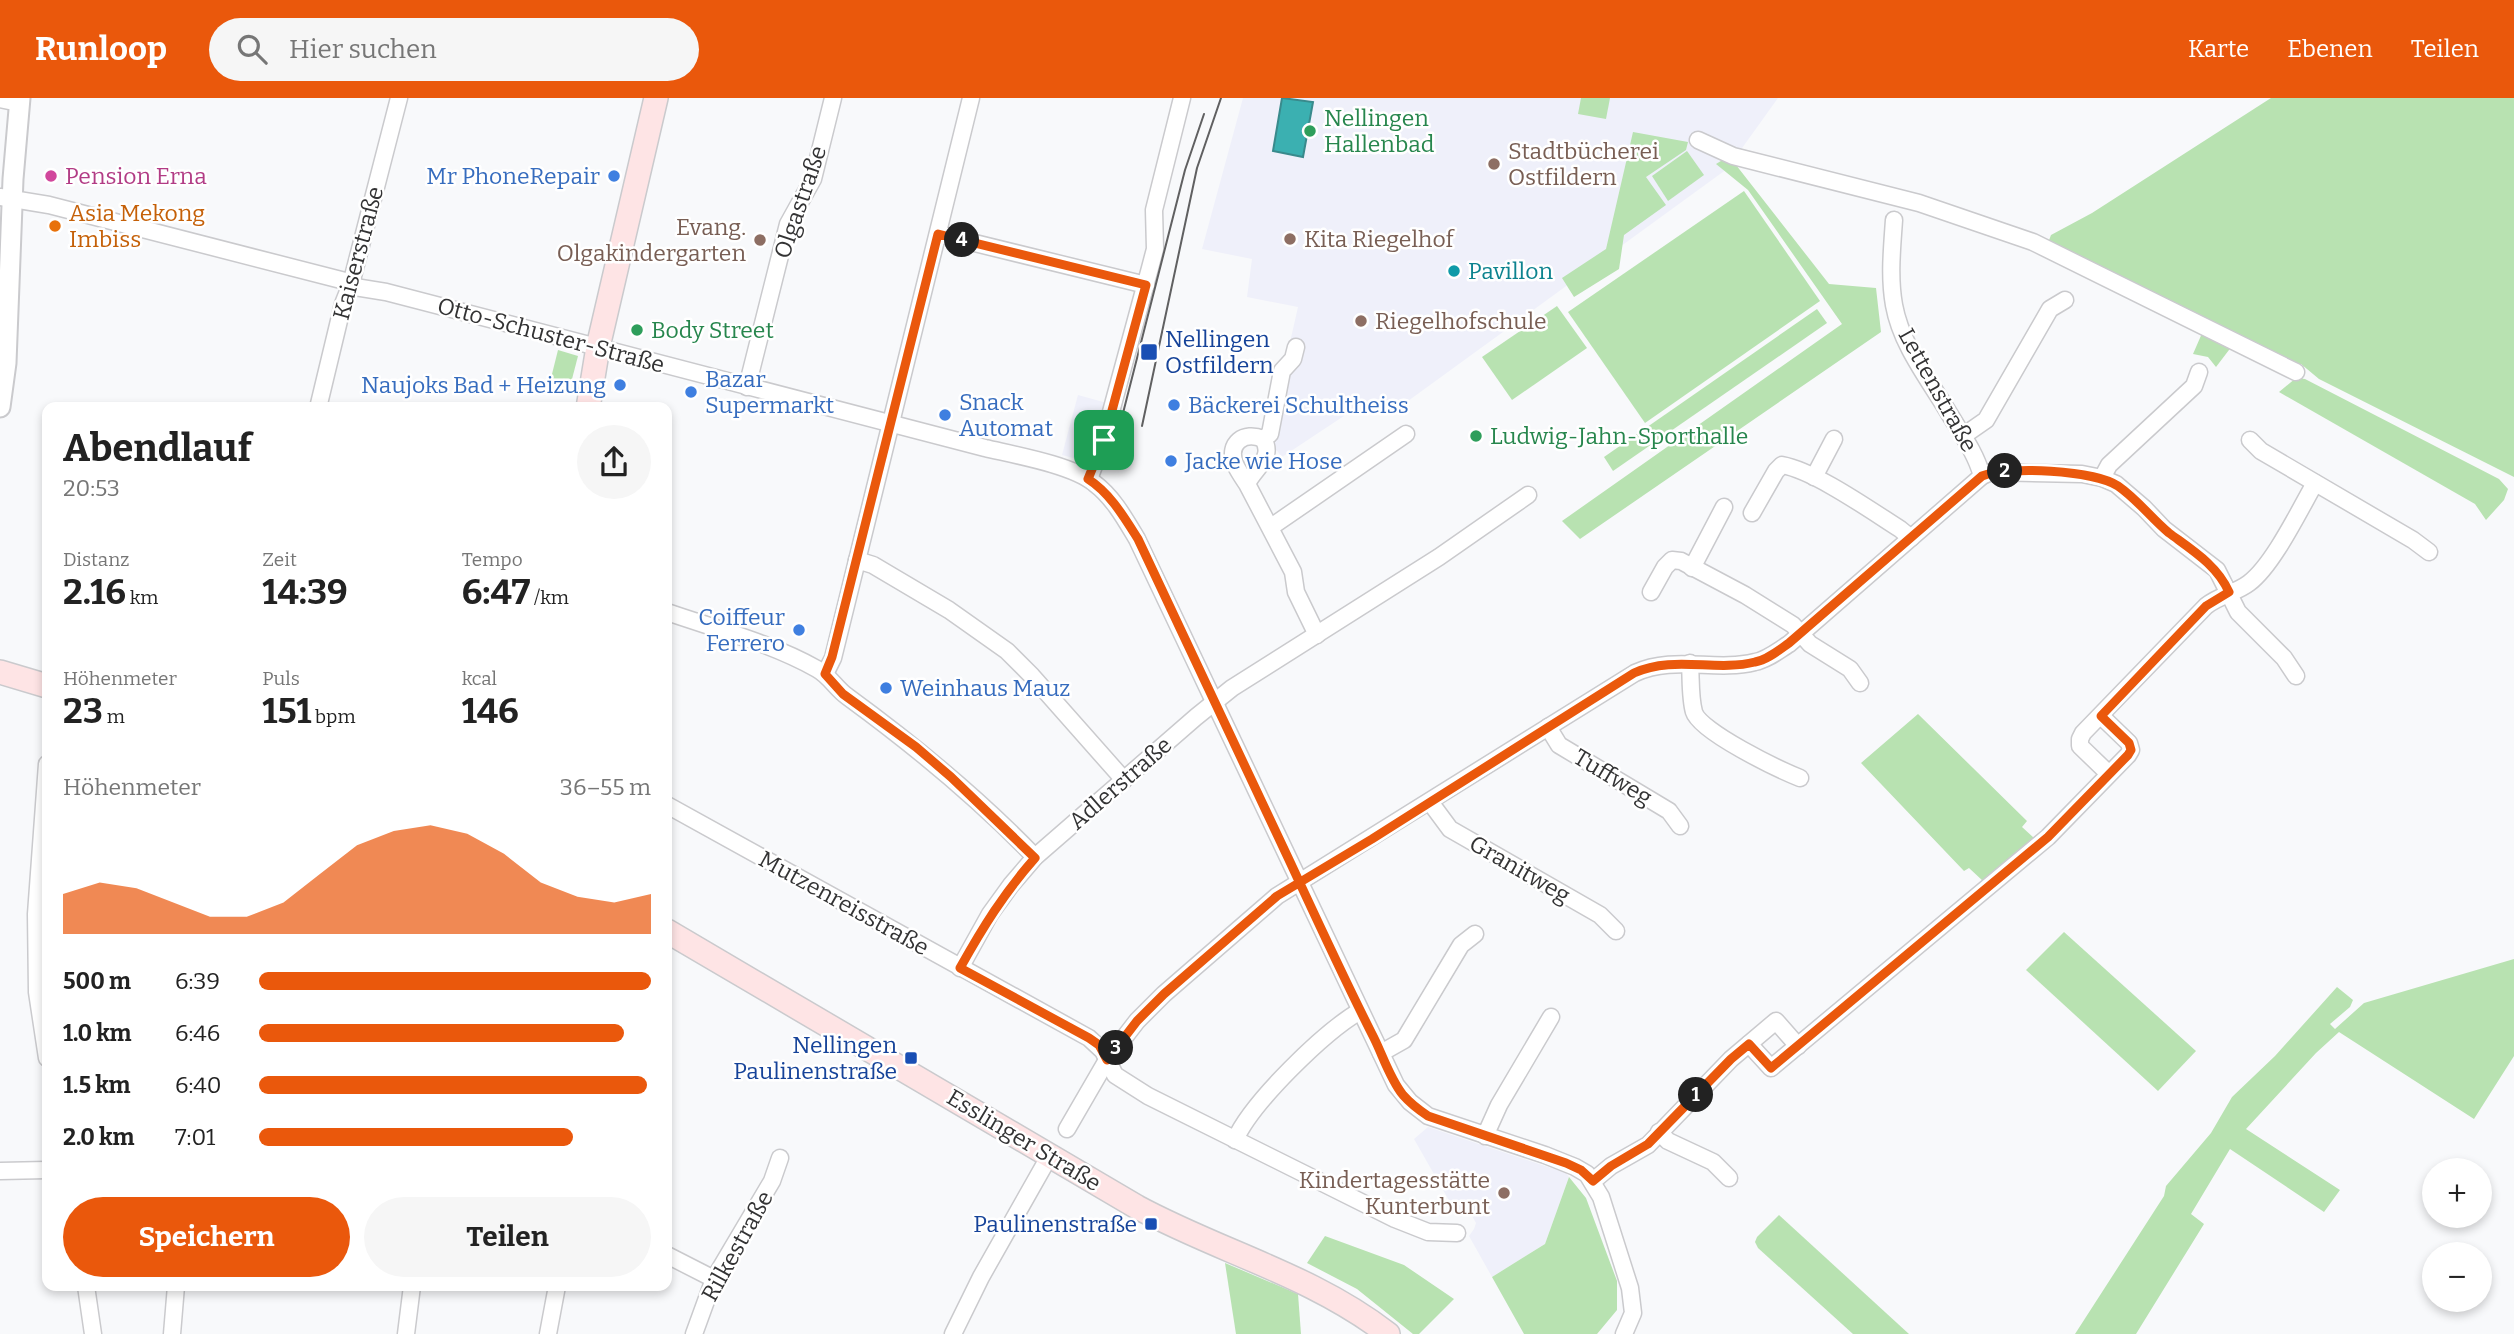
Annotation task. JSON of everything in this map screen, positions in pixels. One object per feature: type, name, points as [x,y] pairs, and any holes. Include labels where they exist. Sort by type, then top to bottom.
[{"type":"main road","points":[[589,402],[598,347],[656,98]]},
{"type":"main road","points":[[581,402],[598,347]]},
{"type":"main road","points":[[0,672],[42,685]]},
{"type":"main road","name":"Esslinger Straße","points":[[672,934],[1163,1221],[1323,1291],[1388,1334]]},
{"type":"street","name":"Kaiserstraße","points":[[318,402],[399,98]]},
{"type":"street","name":"Olgastraße","points":[[747,387],[788,224],[813,179],[833,98]]},
{"type":"street","points":[[825,674],[832,657],[857,560],[971,98]]},
{"type":"street","points":[[1182,98],[1154,210],[1155,249],[1102,445],[1088,479],[1106,494],[1122,513],[1138,539],[1396,1085],[1417,1109],[1428,1116],[1576,1167],[1587,1174],[1606,1210],[1632,1298],[1633,1316],[1624,1334]]},
{"type":"street","points":[[0,407],[6,363],[6,198],[13,100]]},
{"type":"street","points":[[1698,140],[1733,156],[1919,203],[2033,242],[2296,372]]},
{"type":"street","name":"Otto-Schuster-Straße","points":[[6,198],[49,205],[345,281],[374,292],[386,292],[1055,466],[1088,479]]},
{"type":"street","name":"Lettenstraße","points":[[1894,220],[1891,275],[1901,327],[1914,358],[1972,449],[1982,476]]},
{"type":"street","points":[[938,234],[1146,285]]},
{"type":"street","points":[[1963,436],[1986,420],[2050,309],[2065,300]]},
{"type":"street","points":[[1263,439],[1270,433],[1282,371],[1293,359],[1296,346]]},
{"type":"street","points":[[2102,478],[2109,465],[2193,386],[2199,372]]},
{"type":"street","points":[[1271,527],[1406,434]]},
{"type":"street","points":[[1247,484],[1251,474],[1261,466],[1267,455],[1267,446],[1263,439],[1248,435],[1239,438],[1235,444],[1235,464],[1293,572],[1296,592],[1317,635]]},
{"type":"street","points":[[1814,477],[1834,439]]},
{"type":"street","points":[[2250,440],[2261,451],[2429,552]]},
{"type":"street","points":[[1752,513],[1782,465],[1814,477],[1900,529],[1910,538]]},
{"type":"street","points":[[1067,1129],[1107,1060],[1137,1021],[1164,994],[1277,896],[1649,667],[1667,663],[1741,665],[1758,662],[1789,643],[1982,476],[2000,471],[2059,472],[2102,478],[2130,495],[2164,529],[2217,570],[2238,612],[2284,658],[2296,676]]},
{"type":"street","points":[[2109,774],[2080,746],[2083,733],[2206,606],[2243,587],[2256,577],[2276,550],[2315,483]]},
{"type":"street","name":"Adlerstraße","points":[[960,968],[990,914],[1035,858],[1214,702],[1439,557],[1528,495]]},
{"type":"street","points":[[1692,568],[1724,507]]},
{"type":"street","points":[[857,560],[873,565],[948,610],[1007,652],[1032,676],[1124,780]]},
{"type":"street","points":[[1651,592],[1665,566],[1672,560],[1681,561],[1745,595],[1793,625],[1810,644],[1850,669],[1860,682]]},
{"type":"street","points":[[672,614],[772,649],[825,674],[843,694],[916,747],[951,777],[1035,858]]},
{"type":"street","points":[[1690,663],[1694,713],[1699,722],[1783,772],[1800,778]]},
{"type":"street","points":[[1749,1044],[1771,1068],[2048,837],[2131,750],[2129,743],[2101,716]]},
{"type":"street","name":"Tuffweg","points":[[1548,727],[1559,745],[1669,811],[1680,827]]},
{"type":"street","name":"Granitweg","points":[[1430,802],[1450,829],[1600,915],[1616,931]]},
{"type":"street","name":"Mutzenreisstraße","points":[[672,809],[1089,1038],[1099,1045],[1115,1074],[1140,1091],[1395,1219],[1429,1232],[1457,1233]]},
{"type":"street","points":[[42,821],[36,890],[36,972],[42,1019]]},
{"type":"street","points":[[1381,1054],[1404,1040],[1461,945],[1475,934]]},
{"type":"street","points":[[1235,1140],[1256,1107],[1293,1068],[1348,1018],[1360,1011]]},
{"type":"street","points":[[1485,1136],[1499,1105],[1551,1017]]},
{"type":"street","points":[[1593,1181],[1611,1166],[1636,1153],[1731,1059],[1776,1021],[1798,1046]]},
{"type":"street","points":[[1659,1132],[1668,1141],[1713,1162],[1729,1178]]},
{"type":"street","points":[[953,1334],[981,1277],[1050,1155]]},
{"type":"street","name":"Rilkestraße","points":[[694,1334],[714,1279],[772,1181],[780,1158]]},
{"type":"street","points":[[0,1171],[42,1170]]},
{"type":"street","points":[[672,1258],[714,1279]]},
{"type":"street","points":[[87,1291],[93,1334]]},
{"type":"street","points":[[172,1334],[176,1291]]},
{"type":"street","points":[[406,1334],[411,1291]]},
{"type":"street","points":[[548,1334],[556,1291]]},
{"type":"shaded area","points":[[1243,98],[1778,98],[1727,169],[1397,409],[1365,402],[1282,457],[1268,439],[1298,307],[1247,297],[1252,259],[1202,249]]},
{"type":"shaded area","points":[[1078,395],[1107,403],[1090,459],[1062,455]]},
{"type":"shaded area","name":"Kindertagesstätte Kunterbunt","points":[[1428,1127],[1566,1173],[1569,1177],[1545,1244],[1492,1277],[1469,1236],[1476,1223],[1471,1214],[1463,1209],[1455,1211],[1414,1139]]},
{"type":"green space","points":[[1581,98],[1610,98],[1606,119],[1578,114]]},
{"type":"green space","points":[[2271,98],[2514,98],[2514,477],[2319,379],[2301,364],[2294,367],[2048,243],[2051,235],[2092,213]]},
{"type":"green space","points":[[1633,132],[1688,142],[1686,150],[1646,177],[1666,205],[1624,235],[1619,269],[1574,297],[1562,278],[1606,249]]},
{"type":"green space","points":[[1687,151],[1704,175],[1668,201],[1652,176]]},
{"type":"green space","points":[[1729,156],[1829,284],[1876,288],[1881,332],[1580,539],[1562,521],[1842,324],[1748,190],[1716,164]]},
{"type":"green space","points":[[1744,191],[1820,301],[1645,423],[1568,312]]},
{"type":"green space","points":[[1557,306],[1587,348],[1512,400],[1482,357]]},
{"type":"green space","points":[[1817,309],[1827,323],[1613,471],[1604,457]]},
{"type":"green space","points":[[2203,331],[2232,346],[2216,367],[2208,357],[2193,354]]},
{"type":"green space","points":[[558,350],[578,356],[571,383],[551,378]]},
{"type":"green space","points":[[2296,378],[2305,379],[2499,479],[2508,489],[2504,500],[2486,520],[2475,504],[2279,392]]},
{"type":"green space","points":[[1918,714],[2027,821],[2022,827],[2034,838],[1983,881],[1969,868],[1964,871],[1861,763]]},
{"type":"green space","points":[[2064,932],[2196,1051],[2158,1091],[2026,970]]},
{"type":"green space","points":[[2514,959],[2514,1056],[2474,1119],[2339,1032],[2246,1129],[2340,1190],[2324,1212],[2230,1149],[2191,1214],[2204,1224],[2136,1334],[2075,1334],[2164,1196],[2166,1186],[2211,1133],[2232,1097],[2275,1056],[2337,987],[2353,1000],[2350,1007],[2330,1024],[2335,1029],[2364,1003]]},
{"type":"green space","points":[[1569,1177],[1586,1198],[1617,1281],[1617,1310],[1597,1334],[1524,1334],[1492,1277],[1545,1244]]},
{"type":"green space","points":[[1779,1215],[1909,1334],[1853,1334],[1758,1248],[1755,1242],[1757,1237]]},
{"type":"green space","points":[[1325,1236],[1404,1265],[1454,1299],[1419,1334],[1413,1334],[1357,1289],[1307,1263]]},
{"type":"green space","points":[[1225,1263],[1298,1294],[1301,1334],[1236,1334]]},
{"type":"water","points":[[1282,98],[1313,102],[1303,157],[1273,151]]},
{"type":"tram line","points":[[1142,426],[1197,168],[1221,98]]},
{"type":"tram line","points":[[1121,421],[1185,170],[1204,114]]},
{"type":"place","name":"Nellingen Hallenbad","points":[[1310,131]]},
{"type":"place","name":"Stadtbücherei Ostfildern","points":[[1494,164]]},
{"type":"place","name":"Pension Erna","points":[[51,176]]},
{"type":"place","name":"Mr PhoneRepair","points":[[614,176]]},
{"type":"place","name":"Asia Mekong Imbiss","points":[[55,226]]},
{"type":"place","name":"Kita Riegelhof","points":[[1290,239]]},
{"type":"place","name":"Evang. Olgakindergarten","points":[[760,240]]},
{"type":"place","name":"Pavillon","points":[[1454,271]]},
{"type":"place","name":"Riegelhofschule","points":[[1361,321]]},
{"type":"place","name":"Body Street","points":[[637,330]]},
{"type":"place","name":"Nellingen Ostfildern","points":[[1149,352]]},
{"type":"place","name":"Naujoks Bad + Heizung","points":[[620,385]]},
{"type":"place","name":"Bazar Supermarkt","points":[[691,392]]},
{"type":"place","name":"Bäckerei Schultheiss","points":[[1174,405]]},
{"type":"place","name":"Snack Automat","points":[[945,415]]},
{"type":"place","name":"Ludwig-Jahn-Sporthalle","points":[[1476,436]]},
{"type":"place","name":"Jacke wie Hose","points":[[1171,461]]},
{"type":"place","name":"Coiffeur Ferrero","points":[[799,630]]},
{"type":"place","name":"Weinhaus Mauz","points":[[886,688]]},
{"type":"place","name":"Nellingen Paulinenstraße","points":[[911,1058]]},
{"type":"place","name":"Kindertagesstätte Kunterbunt","points":[[1504,1193]]},
{"type":"place","name":"Paulinenstraße","points":[[1151,1224]]},
{"type":"route","points":[[1104,440],[1088,479],[1096,483],[1122,513],[1138,539],[1225,720],[1299,881],[1318,923],[1396,1085],[1417,1109],[1428,1116],[1566,1163],[1581,1170],[1593,1181],[1611,1166],[1648,1144],[1749,1044],[1771,1068],[2048,837],[2131,750],[2129,743],[2101,716],[2206,606],[2229,592],[2217,570],[2164,529],[2116,484],[2082,474],[1991,472],[1982,476],[1789,643],[1774,653],[1758,662],[1741,665],[1667,663],[1634,673],[1372,839],[1299,881],[1277,896],[1164,994],[1137,1021],[1107,1060],[1099,1045],[1089,1038],[960,968],[990,914],[1035,858],[951,777],[916,747],[843,694],[825,674],[832,657],[938,234],[1146,285],[1104,440]]}]
